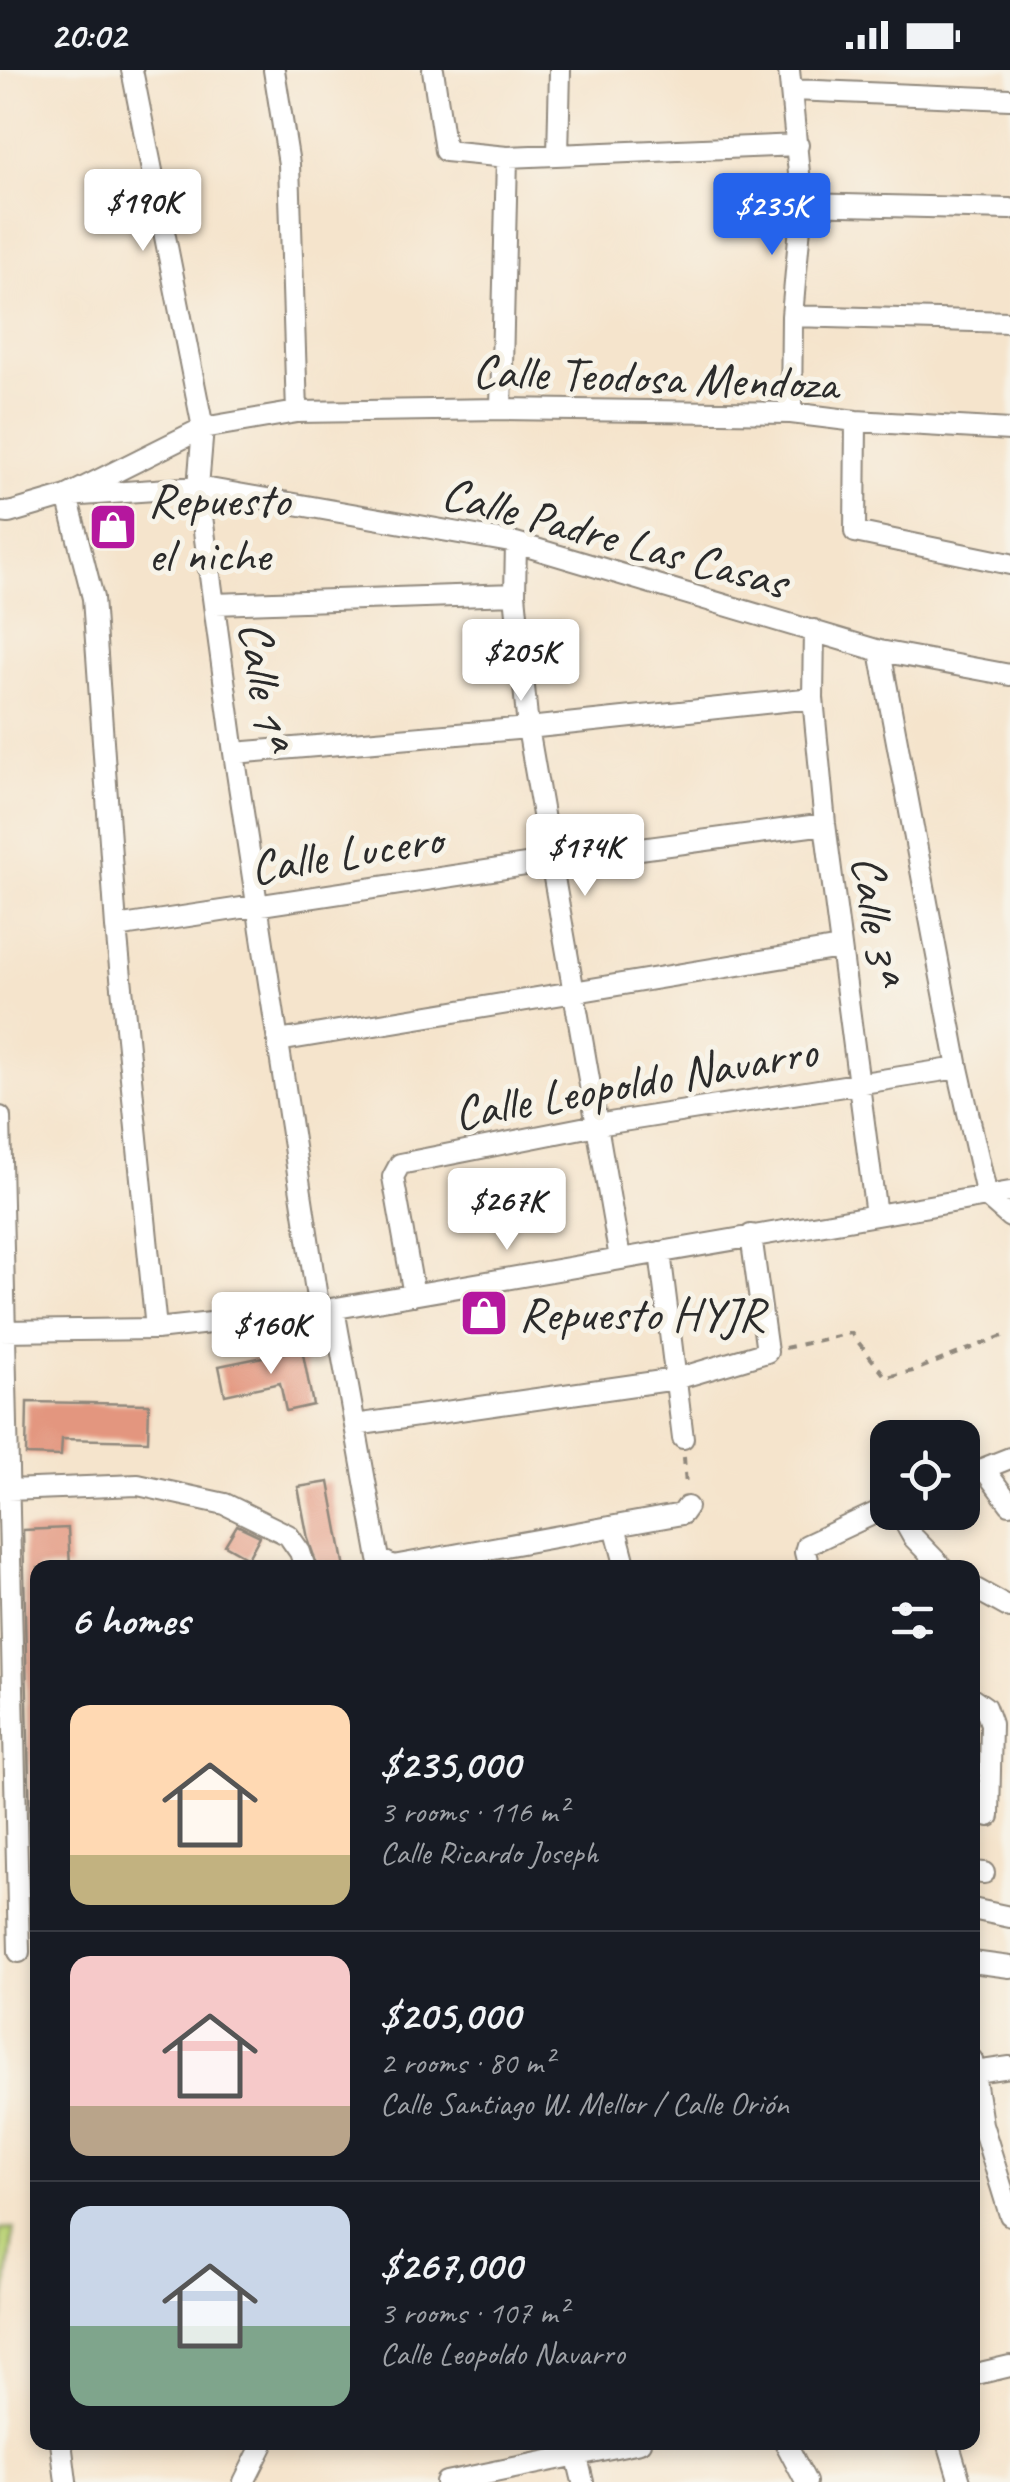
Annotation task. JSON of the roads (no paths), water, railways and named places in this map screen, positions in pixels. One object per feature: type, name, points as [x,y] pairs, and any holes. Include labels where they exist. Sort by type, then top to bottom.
[{"type":"street","name":"Calle 1ª","points":[[132,70],[203,428],[198,487],[278,1041],[326,1310],[355,1425],[380,1560]]},
{"type":"street","points":[[274,70],[289,164],[297,412]]},
{"type":"street","points":[[433,70],[445,151],[507,158],[798,145]]},
{"type":"street","points":[[558,155],[560,70]]},
{"type":"street","points":[[790,413],[792,316],[802,204],[791,80],[1010,98]]},
{"type":"street","points":[[501,409],[507,158]]},
{"type":"street","points":[[802,204],[1010,209]]},
{"type":"street","points":[[792,316],[1010,322]]},
{"type":"street","name":"Calle Teodosa Mendoza","points":[[68,496],[203,428],[297,412],[501,409],[790,413],[1010,430]]},
{"type":"street","points":[[856,421],[855,532],[1010,564]]},
{"type":"street","name":"Calle Padre Las Casas","points":[[68,496],[198,487],[516,544],[880,651],[1010,675]]},
{"type":"street","points":[[0,512],[9,513],[68,496],[93,598],[116,926],[156,1330]]},
{"type":"street","points":[[516,544],[515,594],[528,728],[620,1258]]},
{"type":"street","points":[[214,604],[515,594]]},
{"type":"street","name":"Calle 3ª","points":[[814,630],[813,698],[825,824],[876,1214]]},
{"type":"street","points":[[880,651],[958,1068],[988,1197],[1010,1218]]},
{"type":"street","points":[[234,753],[813,698]]},
{"type":"street","name":"Calle Lucero","points":[[116,926],[825,824]]},
{"type":"street","points":[[278,1041],[840,948]]},
{"type":"street","name":"Calle Leopoldo Navarro","points":[[414,1295],[393,1177],[400,1164],[596,1125],[958,1068]]},
{"type":"street","points":[[0,1117],[19,1952]]},
{"type":"street","points":[[2,1330],[156,1330],[326,1310],[1010,1192]]},
{"type":"street","points":[[355,1425],[676,1379],[766,1352],[751,1235]]},
{"type":"street","points":[[660,1252],[683,1438]]},
{"type":"street","points":[[980,1470],[1010,1458]]},
{"type":"street","points":[[984,1468],[1010,1504]]},
{"type":"street","points":[[8,1490],[138,1484],[225,1504],[288,1535],[302,1560]]},
{"type":"street","points":[[624,1560],[615,1526],[682,1514],[687,1507]]},
{"type":"street","points":[[807,1560],[807,1545],[870,1515]]},
{"type":"street","name":"Calle 1ª","points":[[426,1560],[615,1526]]},
{"type":"street","points":[[908,1530],[935,1560]]},
{"type":"street","points":[[980,1591],[1010,1608]]},
{"type":"street","points":[[980,1704],[991,1724],[1000,1772],[988,1816]]},
{"type":"street","points":[[980,1911],[1010,1918]]},
{"type":"street","points":[[980,1963],[1010,1967]]},
{"type":"street","points":[[980,2066],[1010,2067]]},
{"type":"street","points":[[980,2110],[1010,2215]]},
{"type":"street","points":[[980,2373],[1010,2366]]},
{"type":"street","points":[[62,2450],[66,2482]]},
{"type":"street","points":[[244,2482],[260,2450]]},
{"type":"street","points":[[449,2482],[571,2450]]},
{"type":"street","points":[[575,2450],[583,2482]]},
{"type":"street","points":[[789,2450],[806,2482]]},
{"type":"street","points":[[950,2450],[960,2482]]},
{"type":"place","name":"Repuesto el niche","points":[[113,527]]},
{"type":"place","name":"Repuesto HYJR","points":[[484,1313]]}]
